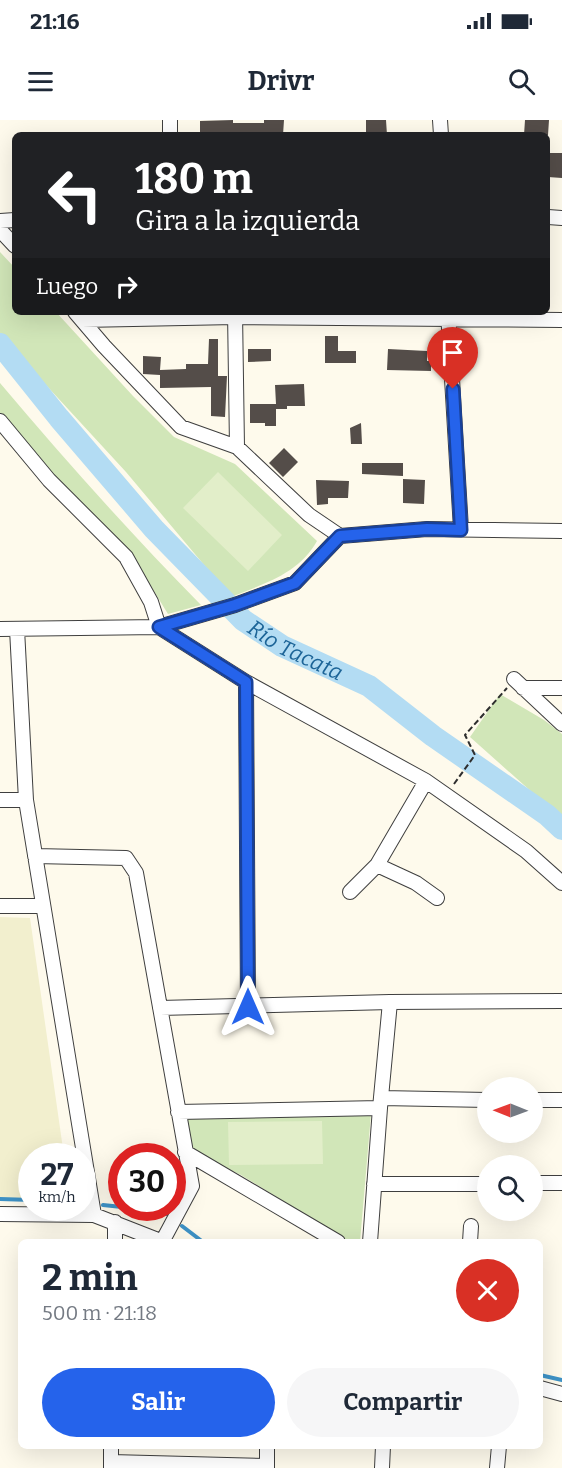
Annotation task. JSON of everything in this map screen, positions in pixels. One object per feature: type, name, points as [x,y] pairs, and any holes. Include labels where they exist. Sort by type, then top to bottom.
[{"type":"street","points":[[0,230],[12,243]]},
{"type":"street","points":[[235,315],[237,447]]},
{"type":"street","points":[[448,315],[461,530]]},
{"type":"street","points":[[78,316],[448,315],[562,320]]},
{"type":"street","points":[[78,316],[181,427],[237,447],[309,515],[340,536],[427,529],[562,531]]},
{"type":"street","points":[[0,421],[49,480],[126,556],[151,602],[159,627],[246,682],[426,781],[526,851],[562,883]]},
{"type":"street","points":[[0,629],[159,627],[235,605],[295,583],[340,536]]},
{"type":"street","points":[[17,629],[26,800],[82,1143]]},
{"type":"street","points":[[246,682],[248,1007]]},
{"type":"street","points":[[519,684],[562,688]]},
{"type":"street","points":[[519,684],[562,724]]},
{"type":"street","points":[[350,892],[377,865],[426,781]]},
{"type":"street","points":[[0,800],[26,800]]},
{"type":"street","points":[[35,856],[126,858],[136,873],[183,1143]]},
{"type":"street","points":[[377,865],[416,883],[437,898]]},
{"type":"street","points":[[0,906],[43,906]]},
{"type":"street","points":[[160,1008],[390,1002],[562,1001]]},
{"type":"street","points":[[370,1239],[390,1002]]},
{"type":"street","points":[[178,1112],[477,1100]]},
{"type":"street","points":[[543,1100],[562,1100]]},
{"type":"street","points":[[186,1153],[333,1239]]},
{"type":"street","points":[[186,1157],[192,1186],[186,1198]]},
{"type":"street","points":[[543,1183],[562,1183]]},
{"type":"street","points":[[374,1184],[477,1184]]},
{"type":"street","points":[[0,1214],[18,1214]]},
{"type":"street","points":[[96,1216],[156,1239]]},
{"type":"street","points":[[165,1239],[174,1221]]},
{"type":"street","points":[[115,1222],[115,1239]]},
{"type":"street","points":[[470,1239],[471,1227]]},
{"type":"street","points":[[543,1389],[562,1394]]},
{"type":"street","points":[[111,1449],[111,1465],[267,1467],[267,1449]]},
{"type":"street","points":[[382,1468],[383,1449]]},
{"type":"street","points":[[497,1468],[499,1449]]},
{"type":"path","points":[[446,795],[475,755],[465,735],[519,684]]},
{"type":"shaded area","points":[[0,917],[30,918],[62,1143],[18,1143],[18,1200],[0,1199]]},
{"type":"green space","points":[[0,252],[12,265],[12,315],[59,315],[174,437],[235,464],[317,541],[300,562],[290,570],[231,597],[126,472],[0,335]]},
{"type":"green space","points":[[0,383],[99,496],[201,605],[168,614],[131,554],[53,476],[0,413]]},
{"type":"green space","points":[[218,472],[282,535],[248,571],[183,508]]},
{"type":"green space","points":[[500,694],[544,720],[562,734],[562,819],[470,737]]},
{"type":"green space","points":[[371,1114],[360,1239],[345,1239],[241,1175],[190,1151],[184,1118]]},
{"type":"green space","points":[[322,1121],[323,1164],[229,1165],[228,1122]]},
{"type":"building","points":[[233,120],[233,123],[264,123],[264,120],[284,120],[283,132],[200,132],[200,121]]},
{"type":"building","points":[[366,120],[386,120],[387,132],[366,132]]},
{"type":"building","points":[[525,120],[549,120],[548,132],[524,132]]},
{"type":"building","points":[[550,153],[562,153],[562,178],[550,177]]},
{"type":"building","points":[[325,336],[338,336],[338,351],[356,351],[356,363],[325,363]]},
{"type":"building","points":[[209,339],[218,339],[218,376],[227,376],[225,417],[211,416],[211,387],[160,388],[160,375],[143,374],[143,356],[161,357],[160,370],[186,369],[186,364],[208,364]]},
{"type":"building","points":[[248,349],[271,349],[271,361],[248,362]]},
{"type":"building","points":[[388,349],[427,351],[427,361],[431,361],[431,371],[387,370]]},
{"type":"building","points":[[304,384],[305,406],[287,406],[287,409],[276,409],[276,426],[250,423],[250,404],[276,404],[275,385]]},
{"type":"building","points":[[361,423],[362,444],[351,444],[350,428]]},
{"type":"building","points":[[284,448],[298,462],[283,477],[269,463]]},
{"type":"building","points":[[362,463],[403,463],[403,476],[362,474]]},
{"type":"building","points":[[403,479],[425,480],[424,504],[403,503]]},
{"type":"building","points":[[316,480],[349,481],[348,498],[328,498],[328,504],[317,505]]},
{"type":"waterway","name":"Río Tacata","points":[[0,344],[59,418],[154,529],[243,620],[282,646],[369,686],[433,736],[547,815],[562,829]]},
{"type":"waterway","points":[[0,1199],[18,1200]]},
{"type":"waterway","points":[[103,1205],[108,1206]]},
{"type":"waterway","points":[[182,1226],[199,1239]]},
{"type":"waterway","points":[[543,1376],[562,1380]]},
{"type":"route","points":[[248,1007],[246,682],[159,627],[235,605],[295,583],[340,536],[427,529],[461,530],[453,389]]}]
